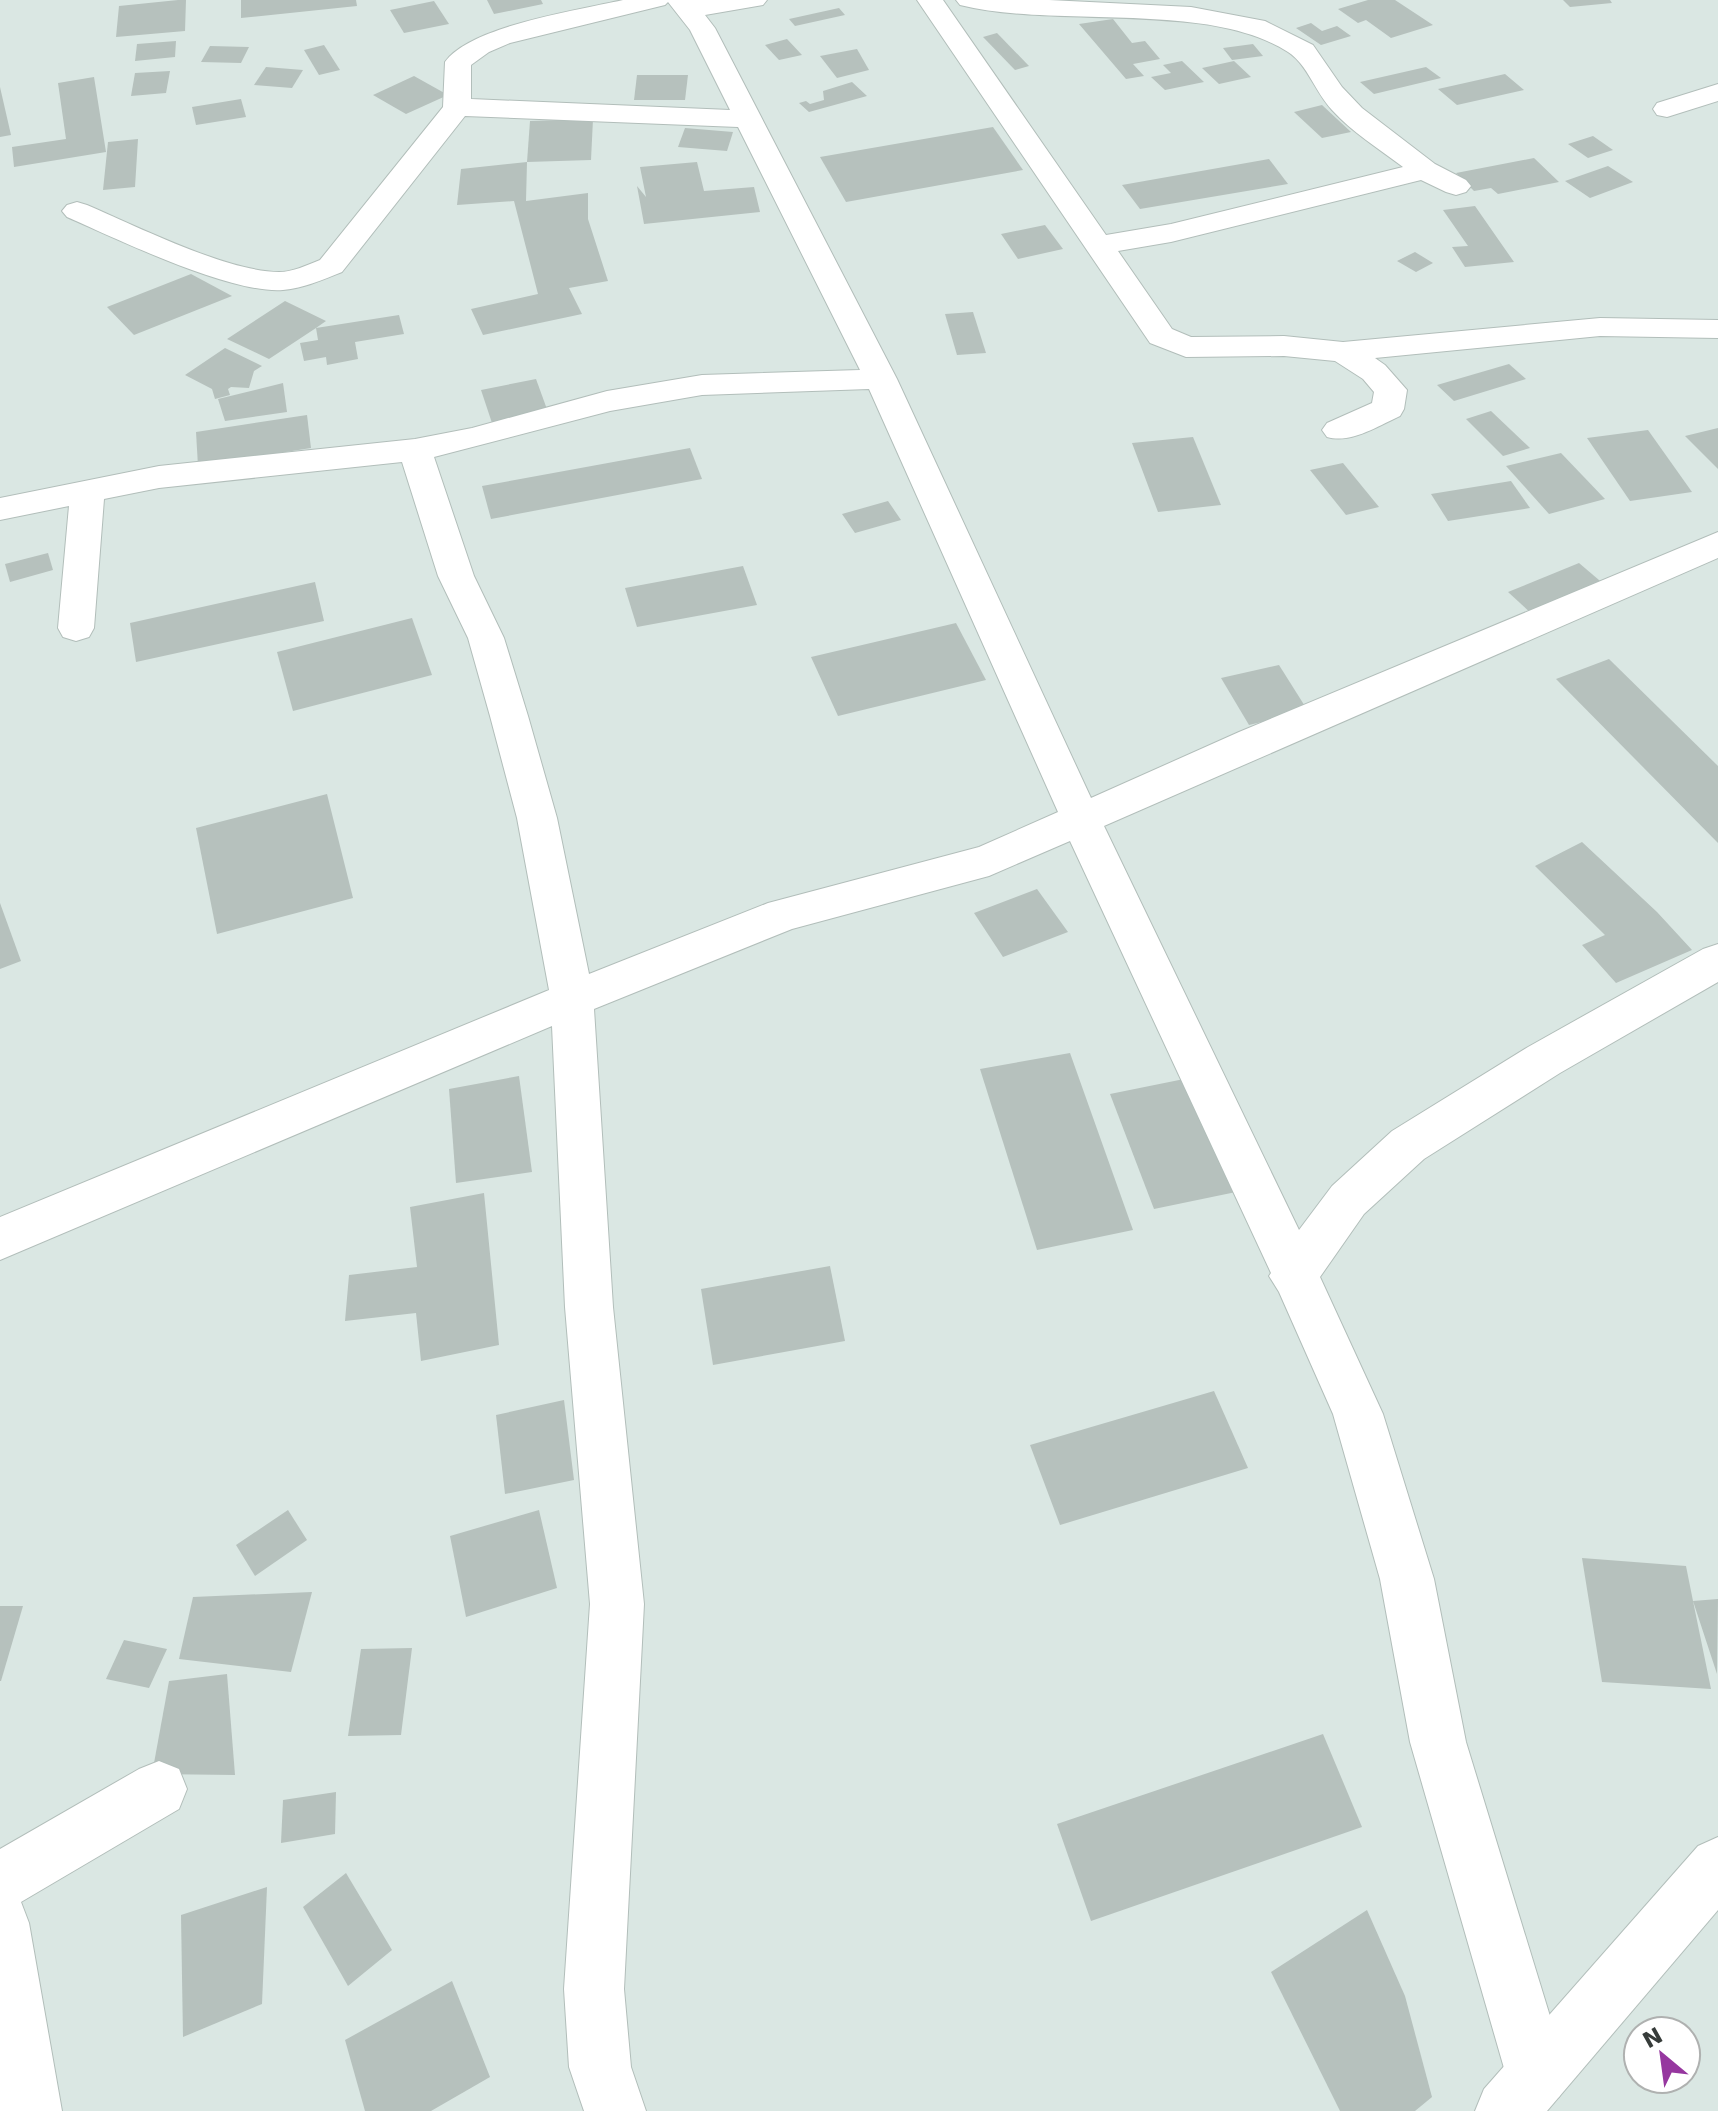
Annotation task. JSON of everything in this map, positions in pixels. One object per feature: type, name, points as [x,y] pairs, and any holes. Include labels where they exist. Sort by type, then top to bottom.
[{"type":"street","points":[[77,211],[136,238],[245,276],[279,281],[300,278],[331,266],[457,107],[458,62],[480,46],[501,37],[675,3],[754,0]]},
{"type":"street","points":[[930,0],[1161,336],[1186,347],[1284,346],[1343,352],[1600,327],[1718,329]]},
{"type":"street","points":[[969,0],[997,5],[1207,17],[1234,20],[1268,31],[1298,46],[1320,68],[1330,91],[1350,111],[1425,170],[1456,186]]},
{"type":"street","points":[[675,3],[702,28],[881,379],[1081,820],[1257,1189],[1293,1276],[1358,1414],[1407,1579],[1438,1742],[1522,2093]]},
{"type":"street","points":[[1667,109],[1718,92]]},
{"type":"street","points":[[457,107],[748,119]]},
{"type":"street","points":[[1099,245],[1171,233],[1425,170]]},
{"type":"street","points":[[1339,430],[1388,409],[1391,390],[1374,372],[1343,352]]},
{"type":"street","points":[[0,509],[87,494],[159,477],[415,450],[474,438],[607,401],[702,385],[881,379]]},
{"type":"street","points":[[415,450],[456,576],[486,638],[513,731],[537,818],[572,999],[589,1307],[617,1604],[594,1989],[600,2067],[615,2111]]},
{"type":"street","points":[[76,628],[87,494]]},
{"type":"street","points":[[0,1239],[572,999],[783,915],[989,860],[1253,742],[1718,544]]},
{"type":"street","points":[[1293,1276],[1348,1200],[1408,1145],[1544,1060],[1715,968]]},
{"type":"street","points":[[0,1882],[159,1789]]},
{"type":"street","points":[[1522,2093],[1718,1866]]},
{"type":"street","points":[[0,1923],[31,2111]]},
{"type":"building","points":[[186,0],[185,31],[116,37],[119,6]]},
{"type":"building","points":[[241,0],[356,0],[357,6],[241,18]]},
{"type":"building","points":[[487,0],[541,0],[543,4],[494,14]]},
{"type":"building","points":[[1368,0],[1395,0],[1433,25],[1391,38],[1366,20],[1358,23],[1338,9]]},
{"type":"building","points":[[1563,0],[1610,0],[1612,3],[1570,7]]},
{"type":"building","points":[[434,1],[449,24],[404,33],[390,10]]},
{"type":"building","points":[[839,8],[845,15],[795,26],[789,19]]},
{"type":"building","points":[[1113,19],[1132,43],[1145,41],[1160,59],[1133,64],[1144,76],[1126,79],[1079,24]]},
{"type":"building","points":[[1311,23],[1322,31],[1337,26],[1351,36],[1321,45],[1296,28]]},
{"type":"building","points":[[997,33],[1029,66],[1015,70],[983,37]]},
{"type":"building","points":[[787,39],[802,55],[779,60],[765,45]]},
{"type":"building","points":[[176,41],[175,57],[135,61],[137,44]]},
{"type":"building","points":[[1253,44],[1263,56],[1232,60],[1223,48]]},
{"type":"building","points":[[324,45],[340,70],[319,75],[304,50]]},
{"type":"building","points":[[210,46],[249,47],[241,63],[201,62]]},
{"type":"building","points":[[857,49],[869,70],[837,78],[820,56]]},
{"type":"building","points":[[1182,61],[1204,82],[1165,90],[1151,77],[1171,73],[1163,65]]},
{"type":"building","points":[[1234,61],[1251,77],[1219,84],[1202,68]]},
{"type":"building","points":[[266,67],[303,70],[292,88],[254,85]]},
{"type":"building","points":[[1426,67],[1441,78],[1374,94],[1360,82]]},
{"type":"building","points":[[170,71],[166,93],[131,96],[135,73]]},
{"type":"building","points":[[1505,74],[1524,90],[1457,105],[1438,89]]},
{"type":"building","points":[[637,75],[688,75],[685,100],[634,100]]},
{"type":"building","points":[[414,76],[448,95],[406,114],[373,95]]},
{"type":"building","points":[[94,77],[106,152],[14,167],[12,147],[66,139],[58,83]]},
{"type":"building","points":[[852,82],[867,96],[809,112],[799,103],[824,100],[823,91]]},
{"type":"building","points":[[0,87],[11,135],[0,137]]},
{"type":"building","points":[[241,99],[246,117],[196,125],[192,107]]},
{"type":"building","points":[[1322,105],[1351,132],[1322,138],[1294,112]]},
{"type":"building","points":[[593,119],[591,160],[527,162],[530,121]]},
{"type":"building","points":[[993,127],[1023,170],[846,202],[820,157]]},
{"type":"building","points":[[685,128],[733,132],[727,151],[678,147]]},
{"type":"building","points":[[1593,136],[1613,150],[1588,158],[1568,144]]},
{"type":"building","points":[[138,139],[135,187],[103,190],[108,142]]},
{"type":"building","points":[[1534,158],[1559,182],[1498,194],[1491,188],[1474,191],[1456,173]]},
{"type":"building","points":[[1269,159],[1288,184],[1140,209],[1122,185]]},
{"type":"building","points":[[527,162],[526,201],[588,193],[588,219],[608,281],[569,288],[582,314],[483,335],[471,309],[538,294],[514,201],[457,205],[461,169]]},
{"type":"building","points":[[697,162],[704,191],[754,187],[760,212],[644,224],[637,186],[646,197],[640,167]]},
{"type":"building","points":[[1608,166],[1633,182],[1590,198],[1565,181]]},
{"type":"building","points":[[1475,206],[1514,262],[1465,267],[1452,247],[1468,246],[1443,210]]},
{"type":"building","points":[[1045,225],[1063,249],[1018,259],[1001,234]]},
{"type":"building","points":[[1415,252],[1433,263],[1416,272],[1397,261]]},
{"type":"building","points":[[191,274],[232,296],[134,335],[107,307]]},
{"type":"building","points":[[285,301],[326,321],[269,359],[227,339]]},
{"type":"building","points":[[973,312],[986,353],[957,355],[945,314]]},
{"type":"building","points":[[399,315],[404,334],[355,342],[358,359],[327,365],[326,357],[304,361],[300,343],[318,340],[316,328]]},
{"type":"building","points":[[225,348],[262,366],[254,371],[249,388],[231,387],[228,389],[230,395],[215,399],[212,389],[185,375]]},
{"type":"building","points":[[1509,364],[1526,379],[1454,401],[1437,385]]},
{"type":"building","points":[[536,379],[548,412],[492,423],[481,390]]},
{"type":"building","points":[[283,383],[287,412],[225,421],[218,399]]},
{"type":"building","points":[[1491,411],[1530,448],[1503,456],[1466,419]]},
{"type":"building","points":[[307,415],[311,448],[198,466],[196,432]]},
{"type":"building","points":[[1718,428],[1718,469],[1685,436]]},
{"type":"building","points":[[1648,430],[1692,492],[1630,501],[1587,438]]},
{"type":"building","points":[[1193,437],[1221,505],[1158,512],[1132,443]]},
{"type":"building","points":[[690,448],[702,479],[491,519],[482,486]]},
{"type":"building","points":[[1561,453],[1605,499],[1549,514],[1506,466]]},
{"type":"building","points":[[1343,463],[1379,507],[1346,515],[1310,470]]},
{"type":"building","points":[[1511,481],[1530,508],[1448,521],[1431,494]]},
{"type":"building","points":[[888,501],[901,520],[855,533],[842,514]]},
{"type":"building","points":[[48,553],[53,570],[10,582],[5,564]]},
{"type":"building","points":[[1579,563],[1606,586],[1534,616],[1508,592]]},
{"type":"building","points":[[743,566],[757,605],[637,627],[625,588]]},
{"type":"building","points":[[315,582],[324,621],[136,662],[130,623]]},
{"type":"building","points":[[412,618],[432,675],[293,711],[277,652]]},
{"type":"building","points":[[956,623],[986,680],[838,716],[811,657]]},
{"type":"building","points":[[1609,659],[1718,766],[1718,843],[1556,679]]},
{"type":"building","points":[[1279,665],[1308,711],[1249,725],[1221,678]]},
{"type":"building","points":[[327,794],[353,898],[217,934],[196,828]]},
{"type":"building","points":[[1582,842],[1657,912],[1692,950],[1616,983],[1582,945],[1605,935],[1535,866]]},
{"type":"building","points":[[1037,889],[1068,932],[1003,957],[974,913]]},
{"type":"building","points":[[0,903],[21,961],[0,969]]},
{"type":"building","points":[[1070,1053],[1133,1230],[1037,1250],[980,1069]]},
{"type":"building","points":[[519,1076],[532,1172],[456,1183],[449,1089]]},
{"type":"building","points":[[1189,1078],[1236,1192],[1154,1209],[1110,1094]]},
{"type":"building","points":[[484,1193],[499,1345],[421,1361],[416,1313],[345,1321],[349,1275],[417,1267],[410,1207]]},
{"type":"building","points":[[830,1266],[845,1341],[713,1365],[701,1289]]},
{"type":"building","points":[[1214,1391],[1248,1468],[1060,1525],[1030,1445]]},
{"type":"building","points":[[564,1400],[574,1480],[505,1494],[496,1415]]},
{"type":"building","points":[[288,1510],[307,1540],[255,1576],[236,1545]]},
{"type":"building","points":[[539,1510],[557,1588],[466,1617],[450,1536]]},
{"type":"building","points":[[1582,1558],[1686,1566],[1711,1689],[1602,1682]]},
{"type":"building","points":[[312,1592],[291,1672],[179,1659],[193,1597]]},
{"type":"building","points":[[1718,1599],[1717,1674],[1693,1601]]},
{"type":"building","points":[[0,1606],[23,1606],[1,1681],[0,1681]]},
{"type":"building","points":[[124,1640],[167,1649],[149,1688],[106,1679]]},
{"type":"building","points":[[412,1648],[401,1735],[348,1736],[361,1649]]},
{"type":"building","points":[[227,1674],[235,1775],[152,1774],[169,1681]]},
{"type":"building","points":[[1323,1734],[1362,1827],[1091,1921],[1057,1824]]},
{"type":"building","points":[[336,1792],[335,1834],[281,1843],[283,1800]]},
{"type":"building","points":[[346,1873],[392,1950],[348,1986],[303,1907]]},
{"type":"building","points":[[267,1887],[262,2004],[183,2037],[181,1915]]},
{"type":"building","points":[[1367,1910],[1405,1996],[1432,2097],[1415,2111],[1340,2111],[1271,1972]]},
{"type":"building","points":[[452,1981],[490,2077],[431,2111],[365,2111],[345,2040]]}]
